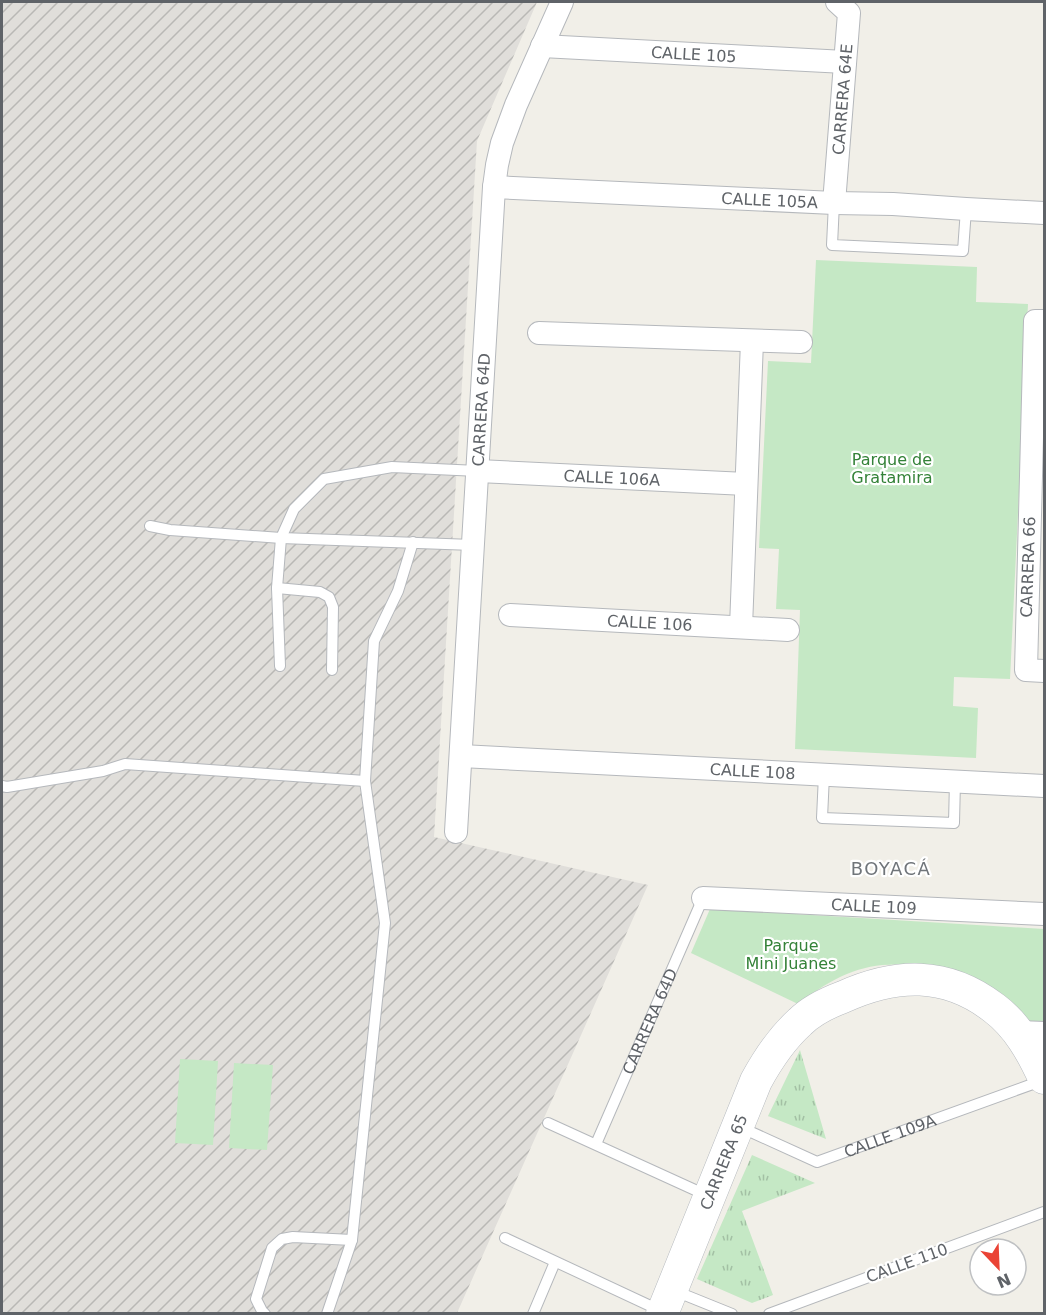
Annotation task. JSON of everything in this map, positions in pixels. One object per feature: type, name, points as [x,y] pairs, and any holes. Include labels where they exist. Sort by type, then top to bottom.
[{"type":"street","name":"CARRERA 64D","points":[[456,832],[494,187],[502,143],[562,2]]},
{"type":"street","name":"CARRERA 64E","points":[[834,203],[849,13],[837,2]]},
{"type":"street","name":"CALLE 105","points":[[542,46],[845,62]]},
{"type":"street","name":"CALLE 105A","points":[[494,187],[893,204],[1044,213]]},
{"type":"street","name":"CARRERA 66","points":[[1035,670],[1040,321]]},
{"type":"street","points":[[539,333],[801,342]]},
{"type":"street","points":[[741,627],[752,341]]},
{"type":"street","name":"CALLE 106A","points":[[478,471],[746,484]]},
{"type":"street","name":"CALLE 106","points":[[510,615],[788,630]]},
{"type":"street","name":"CALLE 108","points":[[461,756],[1044,786]]},
{"type":"street","name":"CALLE 109","points":[[703,898],[1044,914]]},
{"type":"street","name":"CARRERA 65","points":[[666,1305],[766,1061],[801,1021],[821,1006],[875,984],[919,979],[941,982],[967,991],[1032,1032]]},
{"type":"street","points":[[1032,1032],[1035,1057],[1044,1079]]},
{"type":"lane","points":[[834,203],[832,245],[963,251],[966,209]]},
{"type":"lane","points":[[280,666],[277,588],[281,538],[294,509],[324,479],[392,467],[478,471]]},
{"type":"lane","points":[[150,526],[170,531],[281,538],[473,545]]},
{"type":"lane","points":[[327,1314],[352,1240],[386,923],[365,781],[374,641],[398,591],[413,542]]},
{"type":"lane","points":[[277,588],[320,592],[329,597],[333,607],[332,670]]},
{"type":"lane","points":[[2,786],[103,771],[125,764],[365,781]]},
{"type":"lane","points":[[824,775],[822,818],[954,823],[955,781]]},
{"type":"lane","name":"CARRERA 64D","points":[[596,1144],[703,898]]},
{"type":"lane","name":"CALLE 109A","points":[[738,1126],[817,1162],[1044,1079]]},
{"type":"lane","points":[[548,1123],[709,1196]]},
{"type":"lane","name":"CALLE 110","points":[[769,1314],[1044,1212]]},
{"type":"lane","points":[[265,1314],[256,1299],[272,1248],[282,1239],[293,1237],[352,1240]]},
{"type":"lane","points":[[505,1238],[555,1262],[666,1305],[732,1314]]},
{"type":"lane","points":[[532,1314],[555,1262]]},
{"type":"shaded area","points":[[2,2],[537,2],[477,141],[434,837],[648,885],[457,1313],[2,1314]]},
{"type":"green space","name":"Parque de Gratamira","points":[[816,260],[977,267],[976,302],[1028,304],[1010,679],[954,677],[953,706],[978,708],[976,758],[795,749],[800,610],[776,609],[779,549],[759,548],[768,361],[811,363]]},
{"type":"green space","name":"Parque Mini Juanes","points":[[710,909],[1044,929],[1044,1022],[1029,1022],[1000,993],[978,980],[951,972],[902,965],[884,965],[850,973],[834,980],[798,1004],[691,953]]},
{"type":"green space","points":[[800,1050],[826,1139],[768,1116]]},
{"type":"green space","points":[[180,1059],[218,1061],[213,1145],[175,1143]]},
{"type":"green space","points":[[234,1063],[273,1065],[267,1150],[229,1148]]},
{"type":"green space","points":[[752,1155],[815,1183],[742,1211],[773,1295],[752,1303],[697,1279]]},
{"type":"district","name":"BOYACÁ","points":[[891,868]]}]
